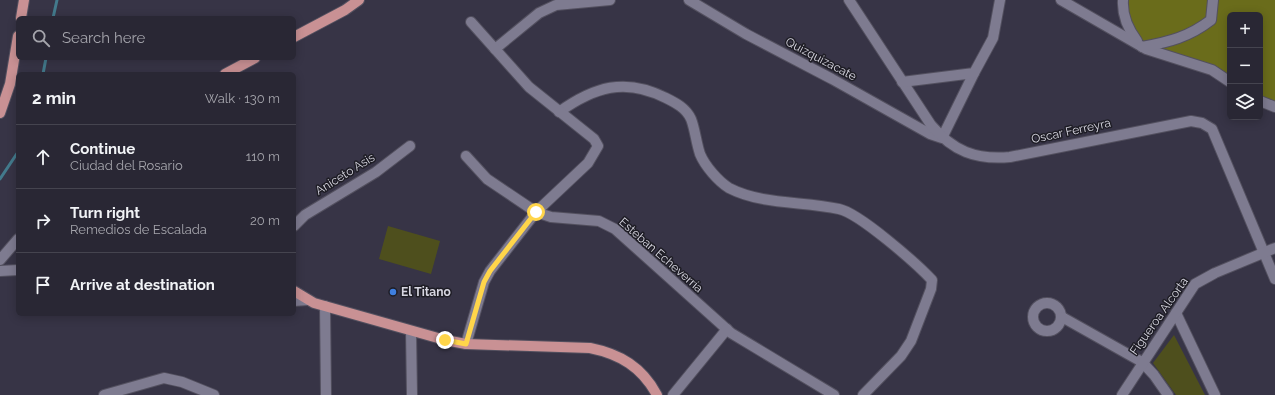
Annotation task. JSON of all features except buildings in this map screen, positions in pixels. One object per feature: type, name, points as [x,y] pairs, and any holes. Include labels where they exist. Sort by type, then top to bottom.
[{"type":"main road","points":[[21,16],[24,0]]},
{"type":"main road","points":[[296,36],[345,10],[359,0]]},
{"type":"main road","points":[[0,113],[10,84],[16,48]]},
{"type":"main road","points":[[228,72],[251,60]]},
{"type":"main road","points":[[296,292],[307,300],[325,306],[411,331],[466,344],[590,348],[606,351],[621,357],[634,365],[645,376],[657,395]]},
{"type":"street","points":[[495,49],[539,13],[556,5],[610,0]]},
{"type":"street","name":"Quizquizacate","points":[[689,0],[746,34],[839,83],[930,134],[942,138]]},
{"type":"street","name":"Oscar Ferreyra","points":[[849,0],[931,125],[942,138],[975,156],[989,159],[1010,158],[1173,124],[1191,121],[1202,122],[1212,129],[1265,252],[1275,279]]},
{"type":"street","points":[[942,138],[993,38],[1000,0]]},
{"type":"street","points":[[1061,0],[1142,47],[1212,70],[1227,80]]},
{"type":"street","points":[[1123,0],[1124,15],[1130,32],[1142,47]]},
{"type":"street","points":[[1142,47],[1162,44],[1189,35],[1199,29],[1211,20],[1213,0]]},
{"type":"street","points":[[466,344],[484,282],[490,271],[536,212],[588,163],[598,146],[594,139],[529,87],[470,22]]},
{"type":"street","points":[[902,82],[974,73]]},
{"type":"street","points":[[559,112],[574,101],[593,91],[609,87],[625,86],[655,92],[680,105],[687,114],[690,118],[700,154],[710,171],[728,187],[747,196],[840,209],[858,218],[921,268],[932,280],[931,289],[911,340],[901,356],[863,395]]},
{"type":"street","points":[[1263,102],[1275,108]]},
{"type":"street","name":"Aniceto Asis","points":[[296,224],[305,215],[376,172],[410,146]]},
{"type":"street","name":"Esteban Echeverría","points":[[466,156],[487,179],[536,212],[551,217],[599,221],[615,229],[727,329],[834,395]]},
{"type":"street","points":[[0,260],[16,241]]},
{"type":"street","name":"Figueroa Alcorta","points":[[1122,395],[1194,284],[1215,273],[1275,248]]},
{"type":"street","points":[[1,272],[16,270]]},
{"type":"street","points":[[296,301],[307,300]]},
{"type":"street","points":[[325,306],[326,395]]},
{"type":"street","points":[[1176,313],[1215,395]]},
{"type":"street","points":[[1062,317],[1142,362],[1154,375],[1168,395]]},
{"type":"street","points":[[673,395],[727,329]]},
{"type":"street","points":[[411,331],[412,395]]},
{"type":"street","points":[[104,395],[164,378],[182,382],[214,395]]},
{"type":"shaded area","points":[[1123,0],[1275,0],[1275,107],[1263,102],[1263,12],[1227,12],[1227,81],[1142,47]]},
{"type":"shaded area","points":[[388,226],[440,241],[431,274],[379,259]]},
{"type":"shaded area","points":[[1174,335],[1205,395],[1176,395],[1153,363]]},
{"type":"waterway","points":[[53,16],[57,0]]},
{"type":"waterway","points":[[43,72],[46,60]]},
{"type":"waterway","points":[[0,179],[16,155]]},
{"type":"place","name":"El Titano","points":[[393,292]]},
{"type":"route","points":[[445,340],[466,344],[484,282],[490,271],[536,212]]}]
